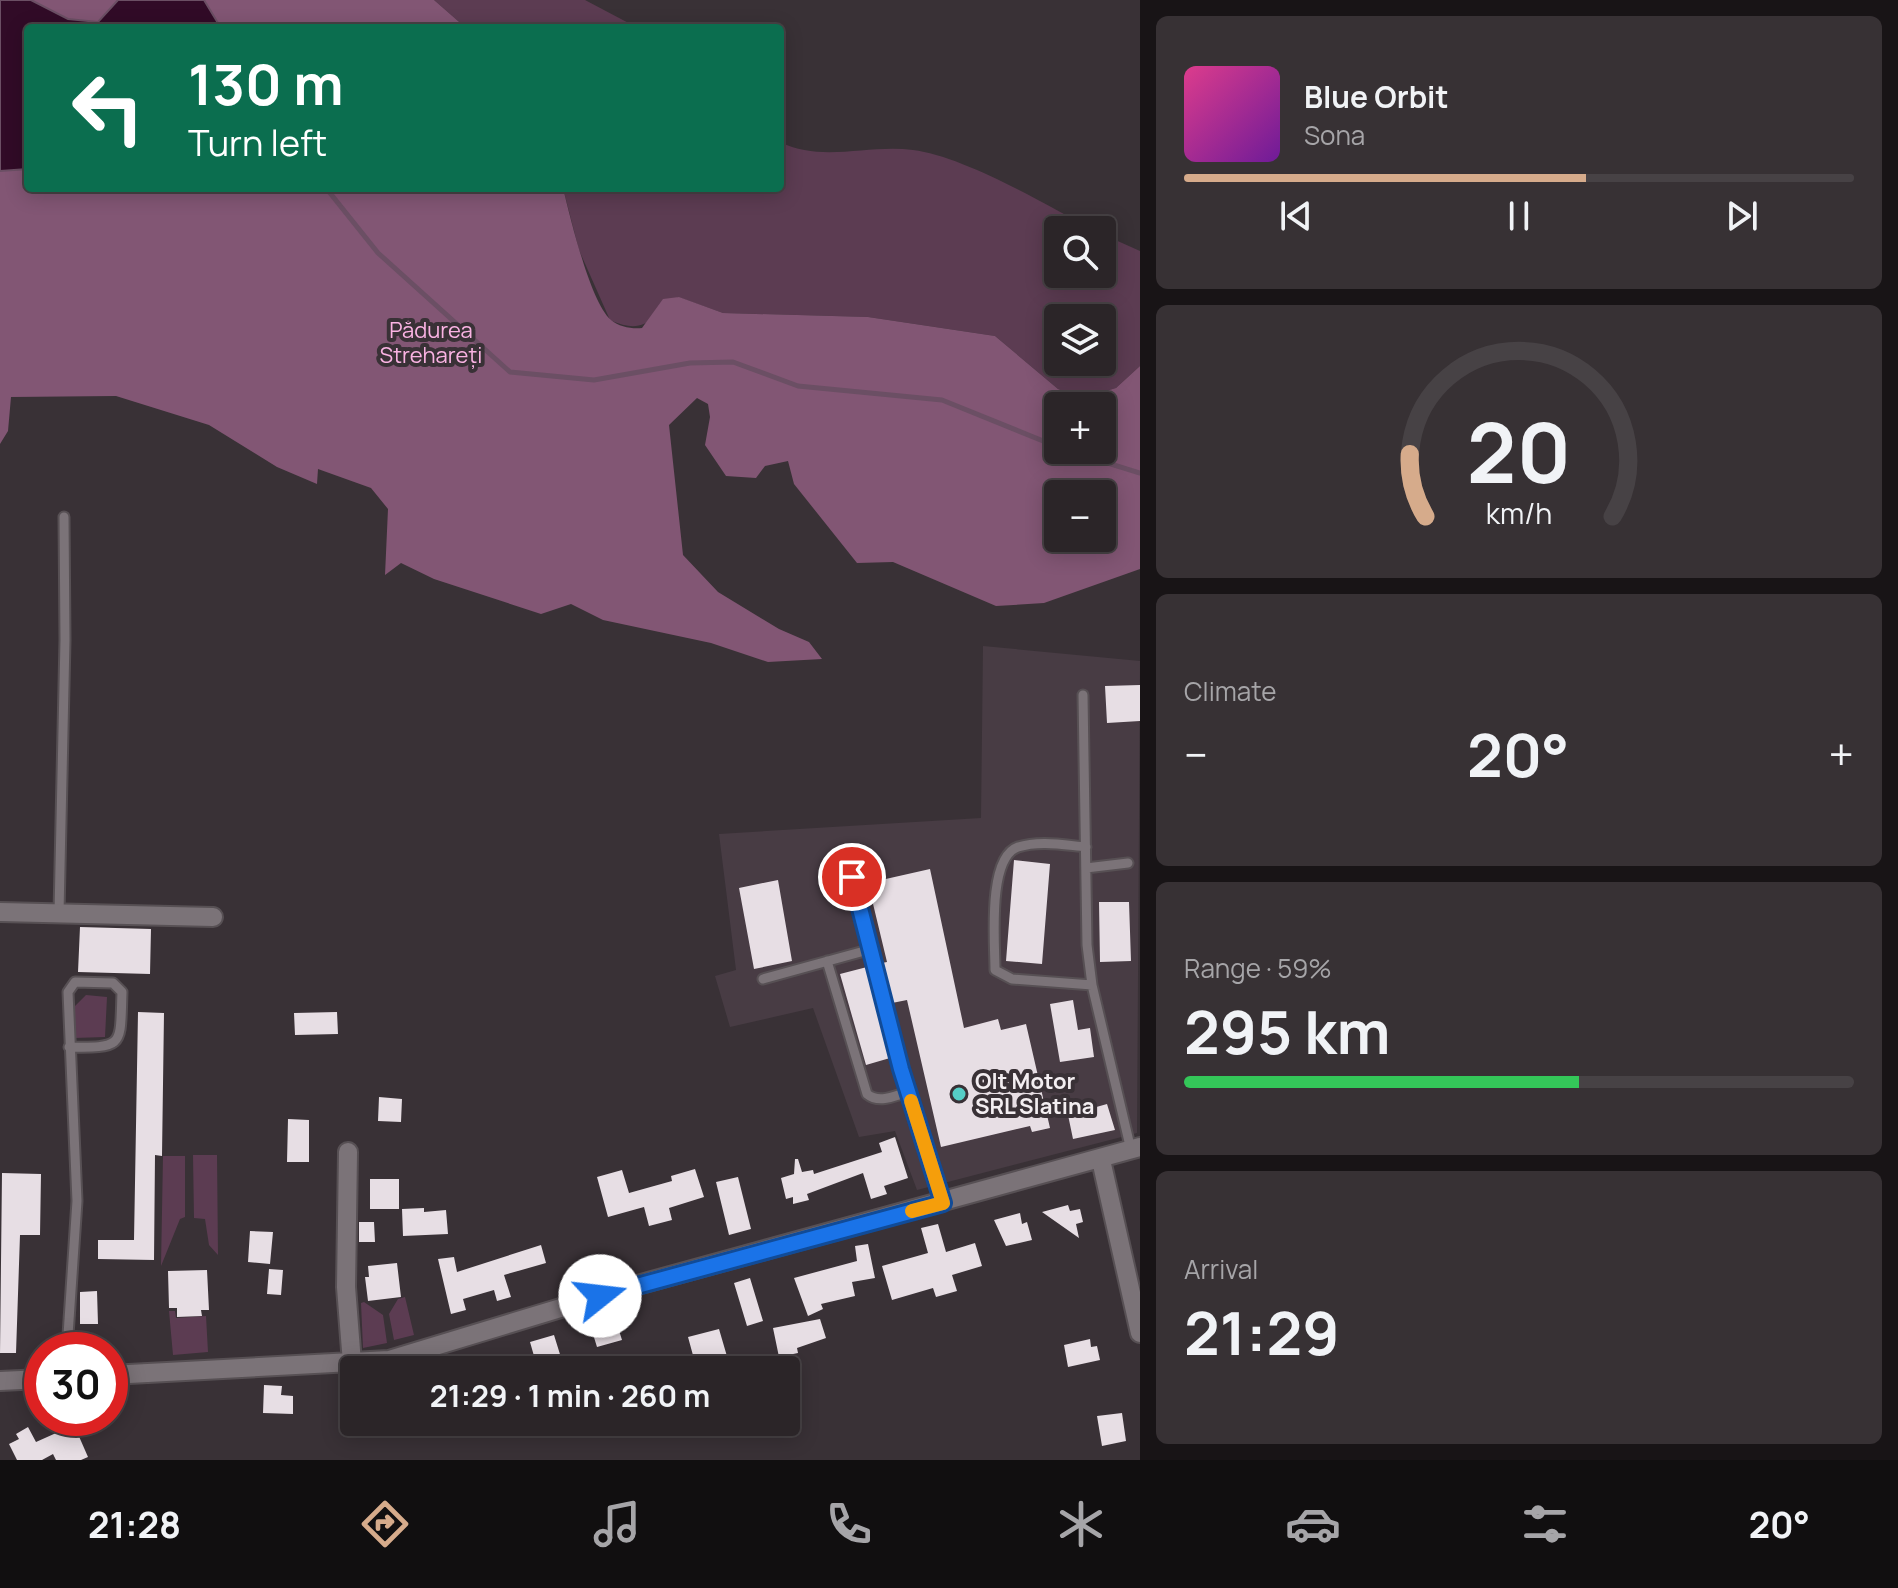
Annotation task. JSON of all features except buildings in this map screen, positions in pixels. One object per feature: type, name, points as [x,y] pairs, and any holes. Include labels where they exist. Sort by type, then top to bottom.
[{"type":"street","points":[[0,912],[213,917]]},
{"type":"street","points":[[402,1356],[630,1287],[1136,1148]]},
{"type":"street","points":[[348,1152],[346,1287],[351,1356]]},
{"type":"street","points":[[1101,1160],[1140,1333]]},
{"type":"street","points":[[128,1374],[340,1364]]},
{"type":"street","points":[[0,1381],[24,1380]]},
{"type":"lane","points":[[59,913],[65,640],[64,517]]},
{"type":"lane","points":[[1083,695],[1087,945],[1092,985],[1136,1148]]},
{"type":"lane","points":[[1086,847],[1049,843],[1016,848],[1003,861],[994,904],[995,970],[1012,979],[1092,985]]},
{"type":"lane","points":[[1086,868],[1128,863]]},
{"type":"lane","points":[[852,877],[868,950],[943,1203]]},
{"type":"lane","points":[[763,979],[868,950]]},
{"type":"lane","points":[[827,961],[867,1094],[874,1099],[882,1099],[908,1092]]},
{"type":"lane","points":[[68,1332],[77,1201],[69,1047],[68,992],[75,982],[113,983],[122,992],[120,1035],[115,1043],[107,1048],[69,1047]]},
{"type":"shaded area","points":[[0,0],[31,0],[68,19],[98,22],[118,0],[204,0],[219,24],[24,24],[24,169],[0,171]]},
{"type":"shaded area","points":[[434,0],[585,0],[630,24],[461,24]]},
{"type":"shaded area","points":[[784,144],[812,151],[896,149],[933,154],[980,171],[1068,216],[1044,216],[1044,288],[1116,288],[1116,240],[1140,251],[1140,366],[1116,388],[1102,392],[1066,392],[1058,389],[995,336],[868,317],[723,313],[678,297],[654,318],[640,325],[610,320],[579,250],[564,192],[784,192]]},
{"type":"shaded area","points":[[983,646],[1140,661],[1137,1133],[917,1190],[895,1131],[859,1137],[813,1008],[730,1027],[715,976],[736,970],[719,834],[981,818]]},
{"type":"shaded area","points":[[86,995],[107,997],[105,1037],[74,1038],[75,1006]]},
{"type":"shaded area","points":[[193,1155],[217,1155],[218,1255],[209,1245],[205,1219],[194,1218]]},
{"type":"shaded area","points":[[163,1156],[185,1156],[185,1217],[180,1219],[161,1266]]},
{"type":"shaded area","points":[[405,1297],[414,1335],[394,1340],[389,1314],[398,1299]]},
{"type":"shaded area","points":[[361,1303],[383,1315],[387,1343],[363,1348]]},
{"type":"shaded area","points":[[169,1311],[175,1311],[176,1318],[206,1316],[208,1352],[173,1355]]},
{"type":"green space","name":"Pădurea Strehareți","points":[[0,0],[434,0],[461,24],[24,24],[24,192],[564,192],[582,258],[596,296],[611,320],[622,326],[642,328],[663,299],[679,297],[723,313],[868,317],[995,336],[1058,389],[1066,392],[1044,392],[1044,464],[1116,464],[1116,392],[1102,392],[1116,388],[1140,366],[1140,569],[1044,603],[996,606],[893,562],[857,563],[794,484],[788,461],[765,466],[756,478],[726,476],[705,445],[710,417],[708,404],[697,398],[669,425],[683,555],[718,592],[779,629],[809,642],[822,659],[768,662],[711,643],[603,620],[571,604],[541,614],[434,579],[401,563],[385,575],[388,509],[371,488],[318,469],[317,484],[277,467],[209,425],[116,396],[11,397],[8,431],[0,444]]},
{"type":"waterway","points":[[329,192],[378,253],[510,372],[594,380],[690,363],[733,362],[798,386],[942,400],[1044,441]]},
{"type":"waterway","points":[[1111,464],[1140,473]]},
{"type":"slow traffic","points":[[911,1101],[943,1203],[912,1211]]},
{"type":"place","name":"Olt Motor SRL Slatina","points":[[959,1094]]},
{"type":"route","points":[[600,1296],[943,1203],[901,1069],[868,950],[852,877]]}]
